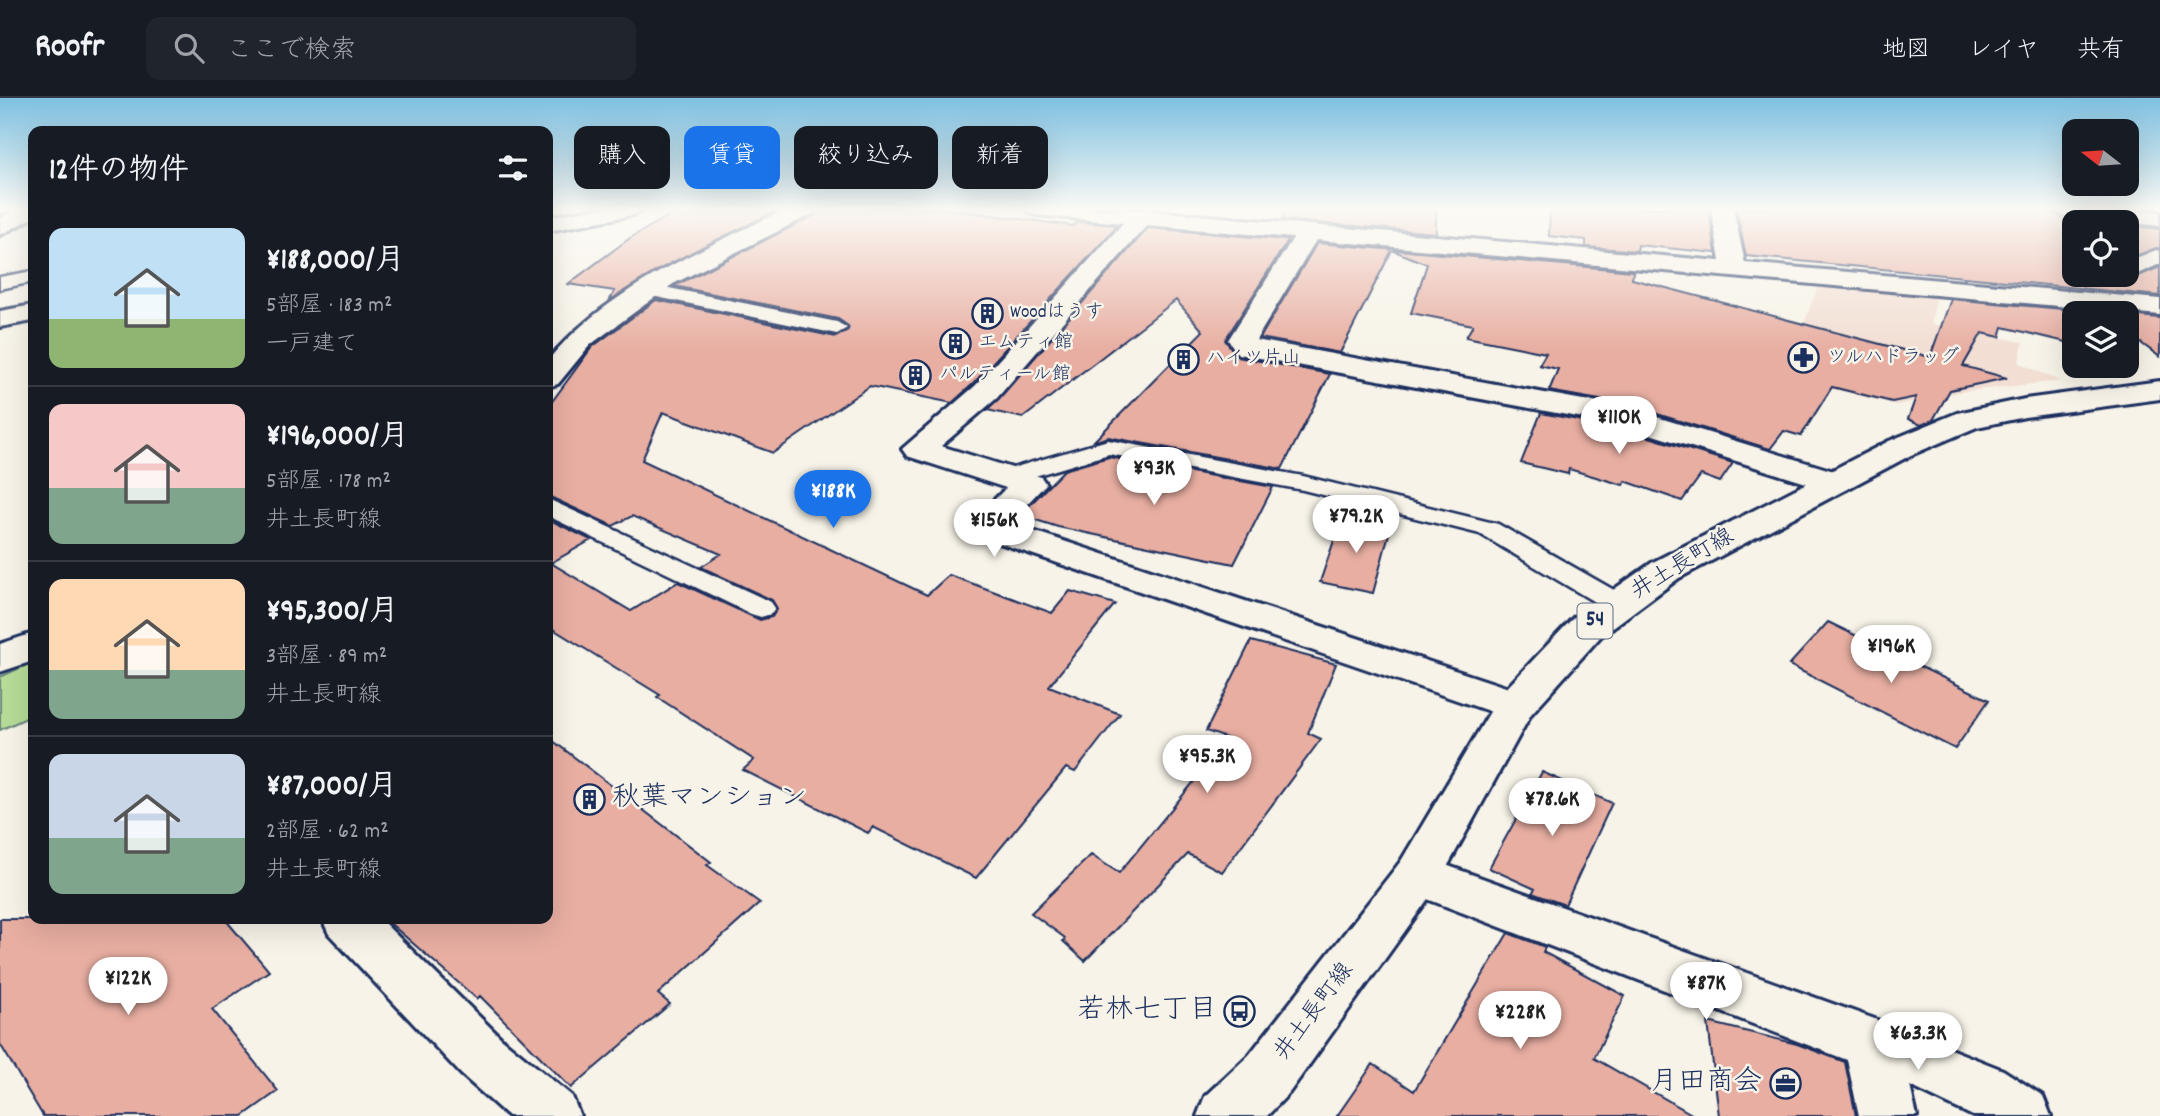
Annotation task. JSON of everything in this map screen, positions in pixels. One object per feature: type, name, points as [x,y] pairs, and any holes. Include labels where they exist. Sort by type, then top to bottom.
[{"type":"street","points":[[553,372],[580,339],[664,279],[711,256]]},
{"type":"street","points":[[1120,256],[986,392],[918,449],[1029,484],[985,527],[1515,705]]},
{"type":"street","points":[[1294,256],[1242,340],[1248,348],[1627,417],[1835,482]]},
{"type":"street","points":[[1576,256],[2074,301]]},
{"type":"street","points":[[1731,256],[1734,270]]},
{"type":"street","points":[[2139,265],[2156,257]]},
{"type":"street","points":[[2139,306],[2160,307]]},
{"type":"street","points":[[0,319],[28,314]]},
{"type":"street","name":"井土長町線","points":[[1226,1116],[1269,1074],[1418,875],[1515,705],[1587,627],[1666,570],[1900,447],[1968,420],[2025,408],[2160,390]]},
{"type":"street","points":[[0,659],[28,648]]},
{"type":"street","points":[[1418,875],[1872,1044],[1983,1089],[2022,1116]]},
{"type":"street","points":[[352,924],[481,1056],[551,1116]]},
{"type":"street","points":[[1872,1044],[1888,1116]]},
{"type":"lane","points":[[0,282],[28,278]]},
{"type":"lane","points":[[649,290],[837,328]]},
{"type":"lane","points":[[1007,477],[1108,447],[1303,483],[1489,528],[1618,604]]},
{"type":"lane","points":[[553,509],[761,608]]},
{"type":"shaded area","points":[[1820,281],[1937,293],[1931,324],[2023,342],[2019,363],[2060,381],[1958,392],[1896,405],[1693,354],[1802,329]]},
{"type":"green space","points":[[28,664],[28,717],[0,730],[0,677]]},
{"type":"building","points":[[606,256],[687,256],[609,301],[615,291],[568,284]]},
{"type":"building","points":[[735,256],[1090,256],[973,384],[952,403],[870,386],[773,453],[663,412],[642,460],[927,595],[949,575],[1052,613],[1070,591],[1115,604],[1049,686],[1120,714],[1075,772],[1066,768],[976,878],[873,827],[868,833],[743,770],[754,760],[657,697],[660,695],[553,629],[553,564],[631,611],[678,582],[760,620],[772,617],[777,609],[772,600],[701,567],[721,554],[632,516],[613,526],[553,498],[553,400],[592,347],[656,300],[836,337],[848,330],[848,326],[838,319],[674,286]]},
{"type":"building","points":[[1124,256],[1278,256],[1225,340],[1238,357],[1330,374],[1282,469],[1108,437],[1093,442],[1203,331],[1176,300],[1023,418],[987,410]]},
{"type":"building","points":[[1309,256],[1389,256],[1340,353],[1260,338]]},
{"type":"building","points":[[1406,256],[1458,256],[1633,271],[1632,279],[1930,357],[1951,299],[2062,309],[2062,341],[2003,327],[2000,337],[1982,333],[1963,366],[2007,378],[1950,390],[1933,420],[1921,425],[1908,419],[1916,397],[1892,402],[1832,387],[1801,436],[1784,431],[1770,449],[1628,405],[1549,391],[1558,369],[1539,365],[1546,353],[1466,337],[1473,325],[1411,313],[1427,264]]},
{"type":"building","points":[[1746,256],[1746,256],[2062,256],[2062,287]]},
{"type":"building","points":[[2160,267],[2160,296],[2067,287],[2139,287],[2139,276]]},
{"type":"building","points":[[2139,316],[2160,318],[2160,357],[2139,342]]},
{"type":"building","points":[[1541,413],[1620,428],[1733,463],[1720,482],[1701,475],[1682,501],[1625,481],[1623,485],[1569,469],[1568,474],[1521,463]]},
{"type":"building","points":[[1109,457],[1273,487],[1234,564],[1058,527],[1020,515],[1064,470]]},
{"type":"building","points":[[1342,517],[1391,526],[1373,593],[1320,582]]},
{"type":"building","points":[[553,521],[591,540],[553,562]]},
{"type":"building","points":[[1828,622],[1989,700],[1955,749],[1789,665]]},
{"type":"building","points":[[1251,641],[1336,664],[1308,733],[1321,739],[1222,872],[1188,854],[1085,961],[1063,941],[1065,938],[1031,913],[1091,855],[1119,873],[1229,739],[1206,731]]},
{"type":"building","points":[[553,741],[711,862],[707,865],[760,903],[658,994],[670,1004],[571,1088],[480,996],[477,999],[391,924],[553,924]]},
{"type":"building","points":[[1542,772],[1612,803],[1565,905],[1532,893],[1535,889],[1489,868]]},
{"type":"building","points":[[0,919],[28,919],[28,924],[229,924],[269,971],[212,1009],[278,1091],[243,1116],[43,1116],[0,1044]]},
{"type":"building","points":[[1508,933],[1545,947],[1543,952],[1625,996],[1594,1058],[1695,1116],[1337,1116],[1373,1064],[1414,1091]]},
{"type":"building","points":[[1708,1022],[1797,1044],[1845,1062],[1856,1116],[1719,1116]]},
{"type":"place","name":"Woodはうす","points":[[987,313]]},
{"type":"place","name":"エムティ館","points":[[955,343]]},
{"type":"place","name":"ツルハドラッグ","points":[[1804,358]]},
{"type":"place","name":"ハイツ片山","points":[[1183,359]]},
{"type":"place","name":"パルティール館","points":[[916,375]]},
{"type":"place","name":"秋葉マンション","points":[[589,800]]},
{"type":"place","name":"若林七丁目","points":[[1240,1012]]},
{"type":"place","name":"月田商会","points":[[1785,1084]]}]
